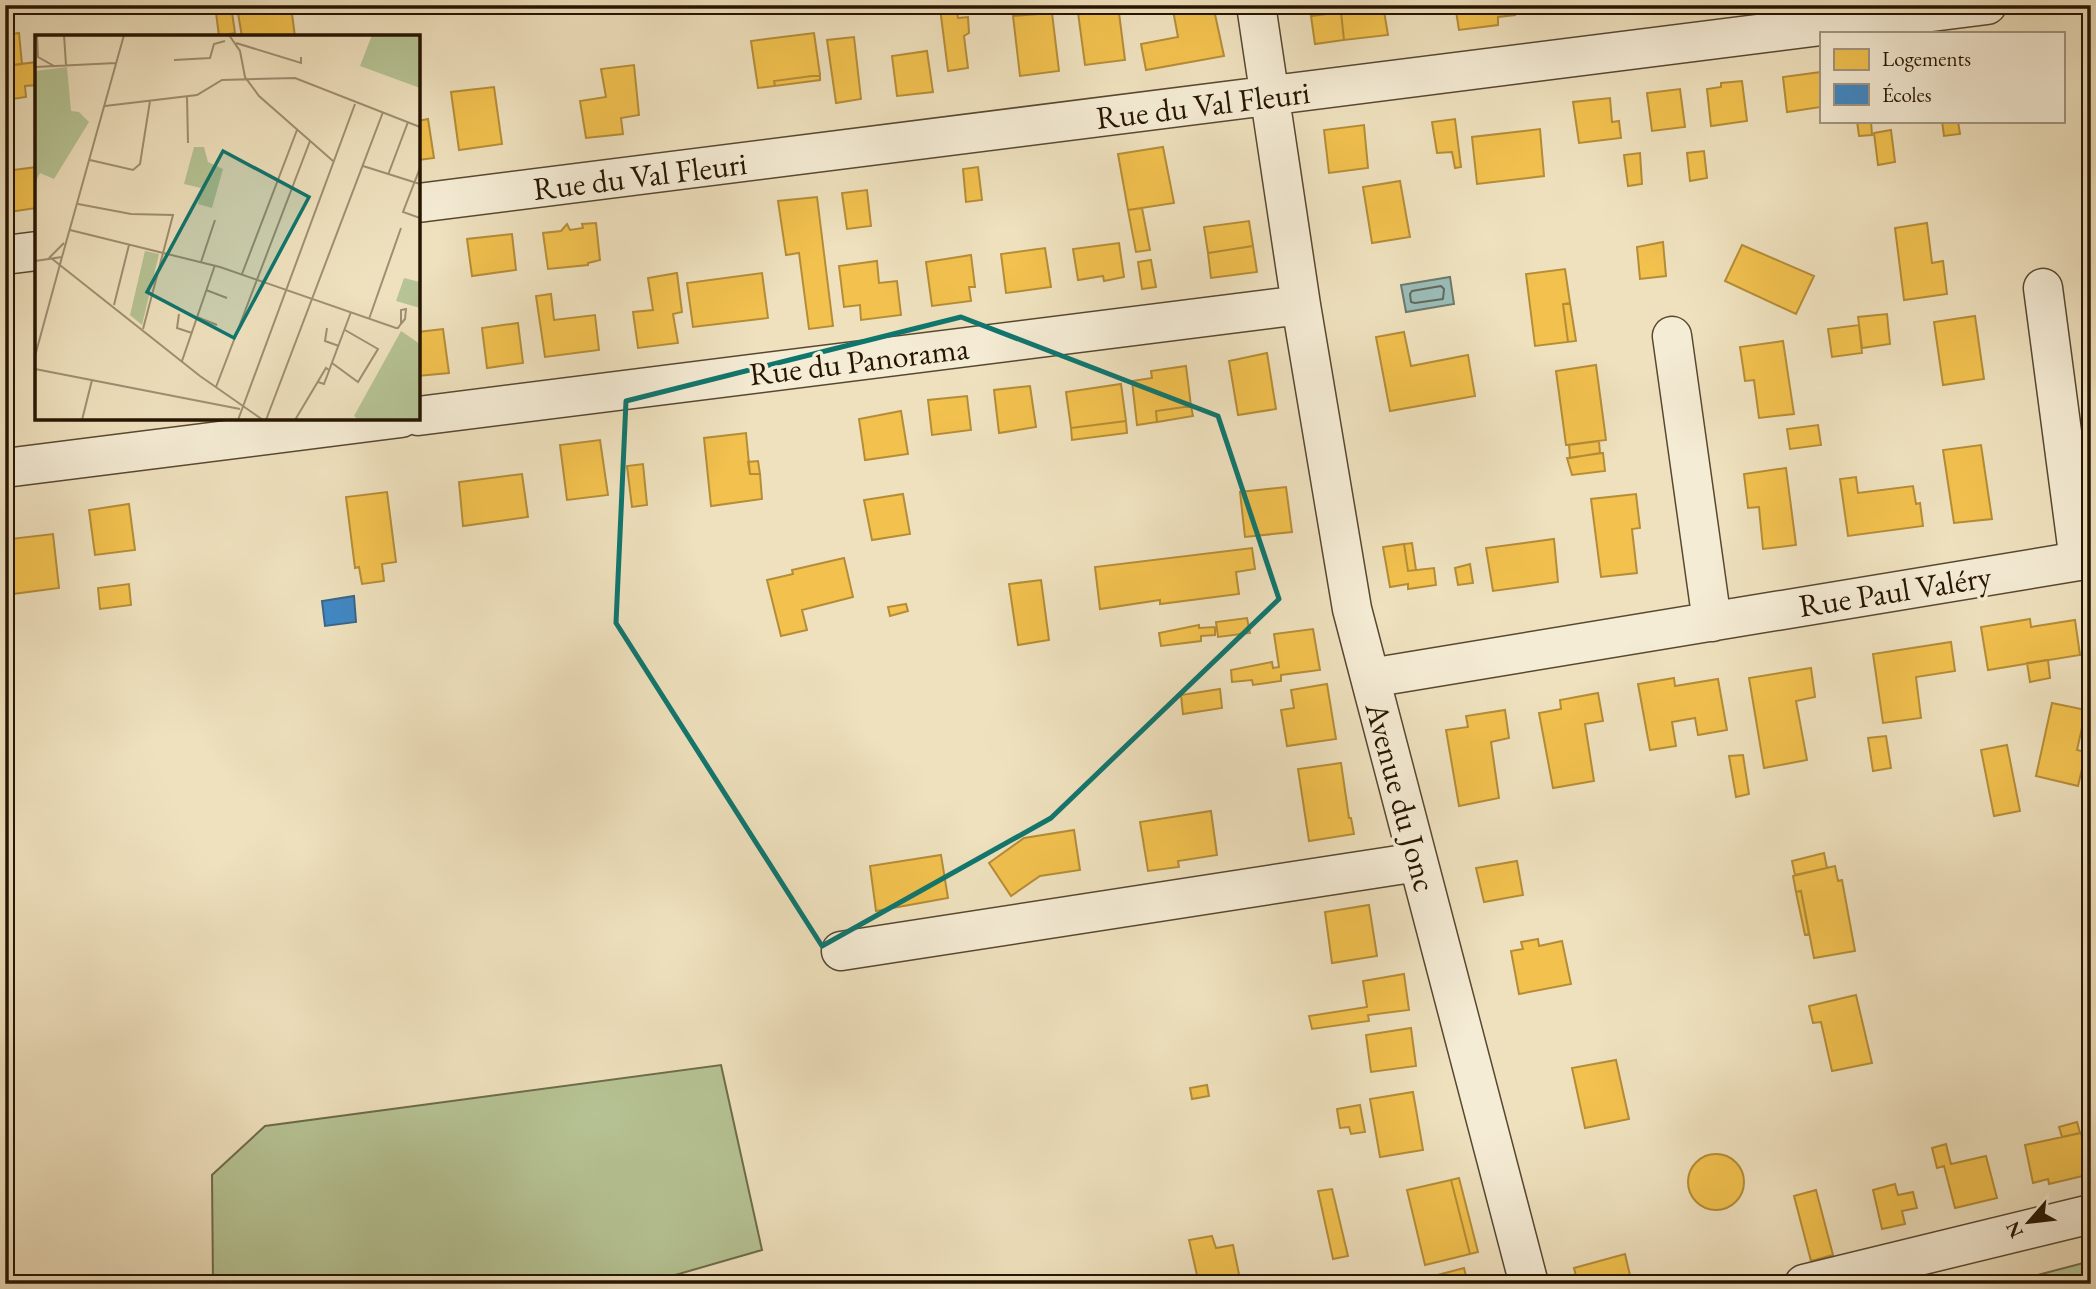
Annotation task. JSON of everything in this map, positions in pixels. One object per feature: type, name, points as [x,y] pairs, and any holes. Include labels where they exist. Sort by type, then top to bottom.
[{"type":"street","name":"Avenue du Jonc","points":[[1256,5],[1301,305],[1350,596],[1529,1284]]},
{"type":"street","name":"Rue du Val Fleuri","points":[[420,204],[1987,5]]},
{"type":"street","points":[[5,255],[35,251]]},
{"type":"street","name":"Rue Paul Valéry","points":[[1370,678],[2085,560],[2043,288]]},
{"type":"street","name":"Rue du Panorama","points":[[420,416],[1301,305]]},
{"type":"street","points":[[1672,336],[1712,622]]},
{"type":"street","points":[[5,468],[385,420]]},
{"type":"street","points":[[841,951],[1418,862]]},
{"type":"street","points":[[1804,1284],[2091,1214]]},
{"type":"highlighted area","points":[[961,317],[1218,416],[1279,599],[1051,818],[822,946],[616,623],[626,401]]},
{"type":"green space","points":[[721,1065],[762,1250],[644,1284],[213,1284],[212,1175],[265,1126]]},
{"type":"green space","points":[[2091,1261],[2091,1284],[2003,1284]]},
{"type":"water","points":[[1450,277],[1454,304],[1406,312],[1401,285]]},
{"type":"building: Logements","points":[[215,5],[231,5],[235,33],[219,35]]},
{"type":"building: Logements","points":[[1077,5],[1118,5],[1125,60],[1085,65]]},
{"type":"building: Logements","points":[[1172,5],[1213,5],[1224,56],[1146,70],[1141,44],[1178,37]]},
{"type":"building: Logements","points":[[1310,5],[1383,5],[1388,35],[1344,40],[1341,12],[1311,16]]},
{"type":"building: Logements","points":[[1422,5],[1451,5],[1452,11],[1423,14]]},
{"type":"building: Logements","points":[[1455,5],[1514,5],[1515,15],[1498,17],[1498,25],[1459,30]]},
{"type":"building: Logements","points":[[291,6],[295,35],[242,35],[238,13]]},
{"type":"building: Logements","points":[[956,6],[958,18],[968,17],[969,33],[964,36],[968,68],[948,71],[940,8]]},
{"type":"building: Logements","points":[[1341,12],[1344,40],[1315,44],[1311,16]]},
{"type":"building: Logements","points":[[1052,13],[1059,71],[1020,76],[1013,16]]},
{"type":"building: Logements","points":[[19,33],[22,64],[5,66],[5,35]]},
{"type":"building: Logements","points":[[814,33],[820,75],[774,81],[775,86],[758,88],[751,41]]},
{"type":"building: Logements","points":[[854,37],[861,99],[836,103],[827,40]]},
{"type":"building: Logements","points":[[927,51],[933,92],[897,96],[892,56]]},
{"type":"building: Logements","points":[[35,62],[35,85],[25,86],[26,97],[5,100],[5,66]]},
{"type":"building: Logements","points":[[634,65],[639,115],[621,118],[623,134],[586,138],[580,101],[606,97],[601,69]]},
{"type":"building: Logements","points":[[1820,72],[1820,107],[1787,112],[1783,77]]},
{"type":"building: Logements","points":[[820,75],[820,80],[775,86],[774,81]]},
{"type":"building: Logements","points":[[1742,81],[1747,121],[1711,126],[1707,89],[1721,87],[1721,83]]},
{"type":"building: Logements","points":[[494,87],[502,144],[459,150],[451,92]]},
{"type":"building: Logements","points":[[1680,89],[1685,127],[1652,131],[1647,93]]},
{"type":"building: Logements","points":[[1610,98],[1612,122],[1619,121],[1621,138],[1579,143],[1573,102]]},
{"type":"building: Logements","points":[[428,119],[434,158],[420,160],[420,121]]},
{"type":"building: Logements","points":[[1455,119],[1461,167],[1455,168],[1452,152],[1437,153],[1432,122]]},
{"type":"building: Logements","points":[[1857,122],[1871,122],[1872,135],[1859,136]]},
{"type":"building: Logements","points":[[1942,122],[1958,122],[1960,134],[1944,136]]},
{"type":"building: Logements","points":[[1364,125],[1368,168],[1329,173],[1324,130]]},
{"type":"building: Logements","points":[[1540,129],[1544,176],[1477,184],[1472,137]]},
{"type":"building: Logements","points":[[1891,130],[1895,162],[1878,165],[1874,133]]},
{"type":"building: Logements","points":[[1163,147],[1174,203],[1128,210],[1118,154]]},
{"type":"building: Logements","points":[[1704,151],[1707,178],[1690,181],[1687,153]]},
{"type":"building: Logements","points":[[1640,153],[1642,184],[1628,186],[1624,155]]},
{"type":"building: Logements","points":[[35,167],[35,208],[8,212],[5,171]]},
{"type":"building: Logements","points":[[978,167],[982,200],[966,202],[963,169]]},
{"type":"building: Logements","points":[[1400,181],[1410,237],[1372,243],[1363,187]]},
{"type":"building: Logements","points":[[867,190],[871,226],[847,229],[842,193]]},
{"type":"building: Logements","points":[[817,197],[833,326],[809,329],[799,253],[786,255],[778,201]]},
{"type":"building: Logements","points":[[1142,208],[1150,250],[1136,252],[1128,210]]},
{"type":"building: Logements","points":[[1249,221],[1253,246],[1208,253],[1204,227]]},
{"type":"building: Logements","points":[[596,223],[600,260],[588,265],[548,269],[543,233],[561,231],[567,224],[570,230],[583,228],[582,224]]},
{"type":"building: Logements","points":[[1927,223],[1932,263],[1943,261],[1947,294],[1904,300],[1895,228]]},
{"type":"building: Logements","points":[[512,234],[516,270],[472,276],[467,239]]},
{"type":"building: Logements","points":[[1663,242],[1666,276],[1640,279],[1637,247]]},
{"type":"building: Logements","points":[[1119,243],[1124,277],[1104,281],[1103,276],[1078,280],[1073,249]]},
{"type":"building: Logements","points":[[1742,245],[1814,276],[1796,314],[1725,281]]},
{"type":"building: Logements","points":[[1253,246],[1257,272],[1211,278],[1208,253]]},
{"type":"building: Logements","points":[[1045,248],[1051,287],[1006,293],[1001,254]]},
{"type":"building: Logements","points":[[971,255],[975,287],[969,287],[971,301],[932,306],[926,262]]},
{"type":"building: Logements","points":[[1151,260],[1156,287],[1142,289],[1138,262]]},
{"type":"building: Logements","points":[[877,261],[879,283],[897,281],[901,315],[861,320],[860,305],[844,307],[839,266]]},
{"type":"building: Logements","points":[[1565,269],[1570,303],[1563,304],[1568,342],[1535,346],[1526,274]]},
{"type":"building: Logements","points":[[677,273],[682,312],[673,314],[678,343],[638,348],[633,312],[653,310],[648,278]]},
{"type":"building: Logements","points":[[762,273],[768,318],[693,327],[687,283]]},
{"type":"building: Logements","points":[[551,294],[554,320],[595,315],[599,350],[545,357],[536,296]]},
{"type":"building: Logements","points":[[1570,303],[1576,341],[1568,342],[1563,304]]},
{"type":"building: Logements","points":[[1887,314],[1890,344],[1862,348],[1858,317]]},
{"type":"building: Logements","points":[[1975,316],[1984,379],[1943,385],[1934,322]]},
{"type":"building: Logements","points":[[518,323],[523,363],[487,368],[482,328]]},
{"type":"building: Logements","points":[[1859,325],[1862,353],[1832,357],[1828,329]]},
{"type":"building: Logements","points":[[443,329],[449,373],[420,376],[420,332]]},
{"type":"building: Logements","points":[[1404,332],[1411,366],[1468,355],[1475,396],[1390,411],[1376,337]]},
{"type":"building: Logements","points":[[1783,341],[1794,414],[1759,418],[1754,380],[1745,381],[1740,347]]},
{"type":"building: Logements","points":[[1267,353],[1276,409],[1238,415],[1229,361]]},
{"type":"building: Logements","points":[[1596,365],[1606,440],[1566,445],[1556,371]]},
{"type":"building: Logements","points":[[1186,366],[1191,406],[1156,411],[1157,422],[1137,425],[1132,381],[1152,378],[1151,371]]},
{"type":"building: Logements","points":[[1121,384],[1126,421],[1071,428],[1066,392]]},
{"type":"building: Logements","points":[[1030,386],[1036,427],[999,433],[994,390]]},
{"type":"building: Logements","points":[[967,396],[971,430],[932,435],[928,400]]},
{"type":"building: Logements","points":[[1191,406],[1193,416],[1157,422],[1156,411]]},
{"type":"building: Logements","points":[[901,411],[908,454],[865,460],[859,419]]},
{"type":"building: Logements","points":[[1126,421],[1127,433],[1072,440],[1071,428]]},
{"type":"building: Logements","points":[[1818,425],[1821,445],[1790,449],[1787,429]]},
{"type":"building: Logements","points":[[746,433],[750,474],[760,474],[762,499],[711,506],[704,438]]},
{"type":"building: Logements","points":[[600,440],[608,495],[567,500],[560,445]]},
{"type":"building: Logements","points":[[1599,441],[1600,453],[1570,458],[1569,445]]},
{"type":"building: Logements","points":[[1981,445],[1992,519],[1954,523],[1943,450]]},
{"type":"building: Logements","points":[[1603,453],[1605,471],[1572,475],[1567,458]]},
{"type":"building: Logements","points":[[758,461],[760,474],[750,474],[748,462]]},
{"type":"building: Logements","points":[[643,464],[647,505],[632,507],[627,466]]},
{"type":"building: Logements","points":[[1786,468],[1796,545],[1763,549],[1759,507],[1748,508],[1744,474]]},
{"type":"building: Logements","points":[[522,474],[528,517],[463,526],[459,482]]},
{"type":"building: Logements","points":[[1856,477],[1858,493],[1913,486],[1916,504],[1920,503],[1923,526],[1848,536],[1840,479]]},
{"type":"building: Logements","points":[[1286,487],[1292,532],[1245,537],[1240,492]]},
{"type":"building: Logements","points":[[387,492],[396,562],[382,564],[384,581],[362,584],[359,567],[355,568],[346,497]]},
{"type":"building: Logements","points":[[903,494],[910,534],[872,540],[864,500]]},
{"type":"building: Logements","points":[[1636,494],[1640,528],[1632,529],[1637,573],[1601,577],[1591,499]]},
{"type":"building: Logements","points":[[129,504],[135,550],[95,555],[89,510]]},
{"type":"building: Logements","points":[[53,534],[59,588],[5,595],[5,547],[11,546],[10,539]]},
{"type":"building: Logements","points":[[1554,539],[1558,582],[1493,591],[1486,548]]},
{"type":"building: Logements","points":[[1412,543],[1416,570],[1408,571],[1404,544]]},
{"type":"building: Logements","points":[[1404,544],[1408,571],[1434,568],[1436,585],[1408,589],[1408,584],[1390,587],[1383,547]]},
{"type":"building: Logements","points":[[1252,548],[1255,569],[1236,572],[1239,594],[1160,604],[1160,600],[1100,609],[1095,567]]},
{"type":"building: Logements","points":[[844,558],[853,597],[802,610],[807,630],[781,636],[767,580],[793,574],[792,570]]},
{"type":"building: Logements","points":[[1470,564],[1473,583],[1458,585],[1455,568]]},
{"type":"building: Logements","points":[[1041,580],[1049,640],[1018,645],[1009,584]]},
{"type":"building: Logements","points":[[129,584],[131,605],[100,609],[98,588]]},
{"type":"building: Logements","points":[[906,604],[908,611],[890,616],[888,607]]},
{"type":"building: Logements","points":[[1247,618],[1250,633],[1218,637],[1216,622]]},
{"type":"building: Logements","points":[[2030,619],[2031,627],[2075,620],[2080,655],[1988,670],[1981,627]]},
{"type":"building: Logements","points":[[1199,625],[1199,628],[1215,627],[1215,635],[1201,636],[1201,641],[1161,646],[1159,633]]},
{"type":"building: Logements","points":[[1313,629],[1320,670],[1281,675],[1281,681],[1253,685],[1252,680],[1232,682],[1231,670],[1272,662],[1273,668],[1279,667],[1274,634]]},
{"type":"building: Logements","points":[[1951,642],[1955,671],[1916,677],[1921,718],[1883,723],[1873,654]]},
{"type":"building: Logements","points":[[2048,660],[2050,678],[2030,682],[2027,663]]},
{"type":"building: Logements","points":[[1811,668],[1815,697],[1796,701],[1807,760],[1764,768],[1749,678]]},
{"type":"building: Logements","points":[[1674,678],[1675,686],[1718,679],[1727,730],[1698,735],[1695,718],[1672,722],[1676,746],[1650,750],[1638,684]]},
{"type":"building: Logements","points":[[1327,684],[1336,739],[1287,746],[1281,710],[1294,708],[1291,690]]},
{"type":"building: Logements","points":[[1220,689],[1222,708],[1183,714],[1181,695]]},
{"type":"building: Logements","points":[[1598,693],[1603,721],[1585,724],[1594,781],[1553,788],[1539,713],[1561,709],[1560,700]]},
{"type":"building: Logements","points":[[2052,703],[2086,710],[2077,750],[2086,752],[2078,786],[2036,776]]},
{"type":"building: Logements","points":[[1505,710],[1509,738],[1491,742],[1499,798],[1459,806],[1446,730],[1468,727],[1466,716]]},
{"type":"building: Logements","points":[[1886,736],[1891,768],[1873,771],[1868,738]]},
{"type":"building: Logements","points":[[2007,745],[2020,811],[1994,816],[1981,750]]},
{"type":"building: Logements","points":[[1743,755],[1749,794],[1736,797],[1729,756]]},
{"type":"building: Logements","points":[[1341,763],[1354,834],[1309,841],[1298,769]]},
{"type":"building: Logements","points":[[1211,811],[1217,855],[1178,861],[1179,867],[1148,871],[1140,822]]},
{"type":"building: Logements","points":[[1074,830],[1080,870],[1040,876],[1011,896],[989,863],[1024,838]]},
{"type":"building: Logements","points":[[1824,853],[1827,868],[1795,875],[1792,861]]},
{"type":"building: Logements","points":[[941,855],[948,898],[876,911],[870,866]]},
{"type":"building: Logements","points":[[1517,861],[1523,895],[1484,902],[1476,868]]},
{"type":"building: Logements","points":[[1835,866],[1838,881],[1842,880],[1855,951],[1814,958],[1801,891],[1796,892],[1793,876]]},
{"type":"building: Logements","points":[[1801,891],[1809,934],[1805,935],[1796,892]]},
{"type":"building: Logements","points":[[1369,905],[1377,956],[1332,963],[1325,912]]},
{"type":"building: Logements","points":[[1538,939],[1539,946],[1562,941],[1571,984],[1519,994],[1511,951],[1523,949],[1521,942]]},
{"type":"building: Logements","points":[[1404,974],[1409,1010],[1368,1015],[1369,1021],[1312,1029],[1309,1016],[1367,1007],[1363,981]]},
{"type":"building: Logements","points":[[1856,995],[1872,1063],[1832,1071],[1821,1022],[1813,1023],[1809,1006]]},
{"type":"building: Logements","points":[[1411,1028],[1416,1066],[1371,1072],[1366,1035]]},
{"type":"building: Logements","points":[[1616,1060],[1629,1119],[1585,1128],[1572,1068]]},
{"type":"building: Logements","points":[[1207,1085],[1209,1096],[1192,1099],[1190,1088]]},
{"type":"building: Logements","points":[[1413,1092],[1423,1150],[1380,1157],[1370,1099]]},
{"type":"building: Logements","points":[[1360,1105],[1365,1132],[1351,1134],[1349,1127],[1340,1128],[1337,1109]]},
{"type":"building: Logements","points":[[2077,1122],[2080,1133],[2062,1137],[2059,1127]]},
{"type":"building: Logements","points":[[2081,1133],[2091,1174],[2049,1184],[2048,1179],[2033,1183],[2025,1145]]},
{"type":"building: Logements","points":[[1946,1144],[1951,1164],[1986,1156],[1997,1198],[1955,1208],[1944,1166],[1937,1168],[1932,1148]]},
{"type":"building: Logements","points":[[1716,1154],[1727,1156],[1736,1162],[1742,1171],[1742,1193],[1736,1202],[1727,1208],[1716,1210],[1705,1208],[1696,1202],[1690,1193],[1688,1182],[1690,1171],[1696,1162],[1705,1156]]},
{"type":"building: Logements","points":[[1459,1178],[1478,1252],[1470,1254],[1451,1180]]},
{"type":"building: Logements","points":[[1451,1180],[1470,1254],[1425,1265],[1407,1190]]},
{"type":"building: Logements","points":[[1895,1184],[1898,1195],[1913,1192],[1917,1208],[1902,1211],[1905,1224],[1882,1229],[1873,1190]]},
{"type":"building: Logements","points":[[1332,1189],[1348,1256],[1333,1259],[1318,1191]]},
{"type":"building: Logements","points":[[1816,1190],[1833,1255],[1811,1261],[1794,1196]]},
{"type":"building: Logements","points":[[1212,1236],[1216,1248],[1233,1245],[1241,1284],[1199,1284],[1189,1240]]},
{"type":"building: Logements","points":[[1625,1254],[1632,1284],[1578,1284],[1574,1268]]},
{"type":"building: Logements","points":[[1464,1268],[1468,1284],[1427,1284],[1426,1278]]},
{"type":"building: Écoles","points":[[354,596],[356,622],[325,626],[322,601]]}]
